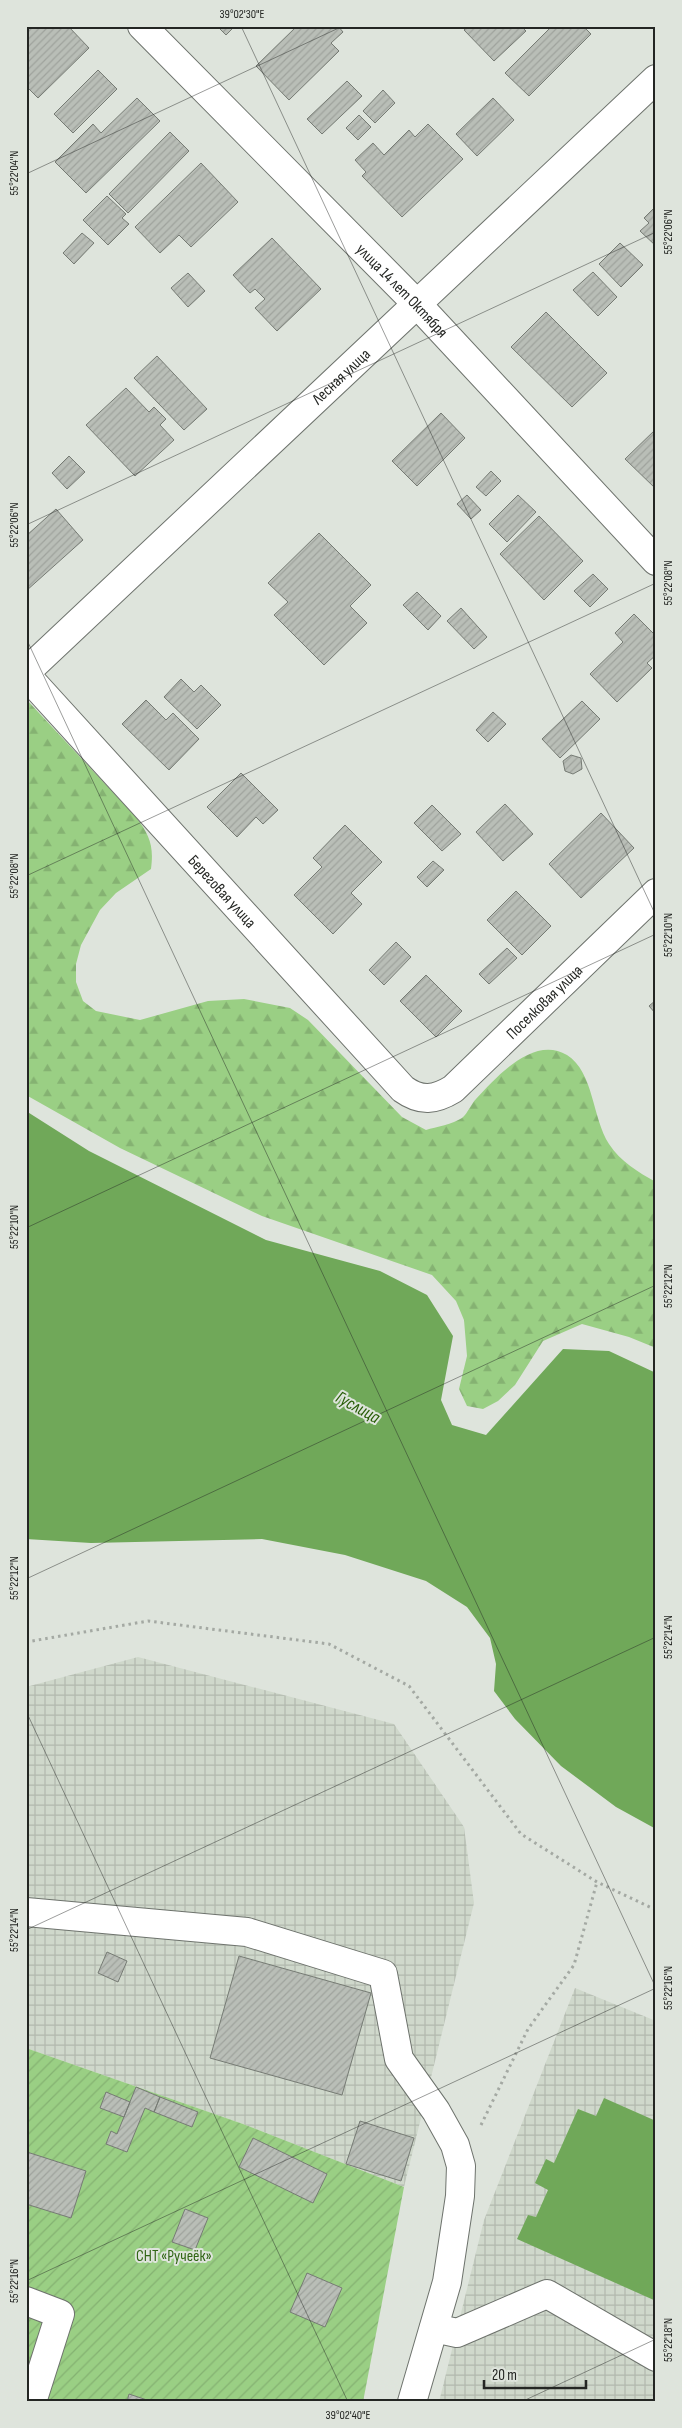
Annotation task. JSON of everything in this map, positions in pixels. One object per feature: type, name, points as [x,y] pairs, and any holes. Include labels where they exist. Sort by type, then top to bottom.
[{"type":"street","name":"улица 14 лет Октября","points":[[142,26],[417,304],[656,561]]},
{"type":"street","name":"Лесная улица","points":[[26,674],[656,79]]},
{"type":"street","name":"Береговая улица","points":[[26,674],[403,1089],[413,1096],[425,1099]]},
{"type":"street","name":"Поселковая улица","points":[[425,1099],[439,1097],[453,1088],[656,893]]},
{"type":"street","points":[[26,1912],[247,1932],[382,1974],[399,2059],[436,2111],[454,2145],[461,2166],[460,2196],[447,2282],[412,2402]]},
{"type":"street","points":[[434,2328],[457,2333],[547,2294],[656,2357]]},
{"type":"street","points":[[26,2301],[60,2314],[32,2402]]},
{"type":"path","points":[[26,1642],[148,1621],[329,1644],[410,1686],[521,1834],[598,1882],[656,1910]]},
{"type":"path","points":[[461,2166],[528,2029],[574,1965],[598,1882]]},
{"type":"shaded area","points":[[138,1657],[394,1724],[464,1827],[474,1903],[404,2187],[243,2124],[26,2048],[26,1687]]},
{"type":"shaded area","points":[[575,1988],[656,2021],[656,2402],[439,2402],[484,2220]]},
{"type":"green space","points":[[26,699],[135,816],[150,841],[152,854],[151,869],[116,893],[100,910],[81,945],[76,964],[76,982],[83,1001],[96,1011],[140,1020],[208,1001],[244,999],[290,1008],[308,1020],[402,1117],[426,1130],[449,1124],[462,1118],[474,1101],[494,1080],[517,1061],[529,1054],[542,1050],[554,1050],[567,1055],[583,1072],[599,1122],[609,1144],[624,1161],[656,1182],[656,1348],[629,1337],[582,1324],[543,1341],[515,1385],[498,1401],[483,1409],[467,1406],[459,1389],[467,1356],[464,1320],[456,1301],[432,1275],[262,1216],[120,1148],[26,1095]]},
{"type":"green space","name":"СНТ «Ручеёк»","points":[[26,2048],[243,2124],[404,2187],[363,2402],[26,2402]]},
{"type":"water","name":"Гуслица","points":[[26,1111],[89,1151],[266,1240],[380,1271],[427,1295],[453,1336],[441,1400],[452,1425],[486,1435],[563,1349],[609,1351],[656,1373],[656,1829],[616,1807],[561,1766],[515,1719],[494,1691],[496,1664],[490,1638],[467,1607],[426,1581],[345,1555],[262,1539],[91,1543],[26,1539]]},
{"type":"water","points":[[604,2098],[656,2121],[656,2301],[517,2239],[528,2215],[536,2217],[548,2190],[535,2183],[546,2159],[554,2163],[578,2109],[596,2116]]},
{"type":"building","points":[[26,26],[68,26],[89,48],[38,98],[26,86]]},
{"type":"building","points":[[217,26],[235,26],[226,35]]},
{"type":"building","points":[[297,26],[338,26],[343,32],[331,43],[339,51],[289,100],[256,66]]},
{"type":"building","points":[[468,26],[521,26],[526,31],[494,61],[464,30]]},
{"type":"building","points":[[552,26],[583,26],[591,34],[529,96],[505,73]]},
{"type":"building","points":[[98,70],[117,89],[73,133],[54,114]]},
{"type":"building","points":[[347,81],[362,96],[322,134],[307,119]]},
{"type":"building","points":[[383,90],[395,103],[375,123],[363,111]]},
{"type":"building","points":[[137,98],[160,121],[86,193],[55,162],[93,124],[101,133]]},
{"type":"building","points":[[493,98],[514,120],[477,156],[456,134]]},
{"type":"building","points":[[359,115],[371,127],[358,140],[346,128]]},
{"type":"building","points":[[428,124],[463,159],[402,217],[362,176],[366,172],[355,160],[373,143],[384,155],[409,130],[415,137]]},
{"type":"building","points":[[170,132],[189,151],[128,213],[109,194]]},
{"type":"building","points":[[201,163],[238,202],[191,247],[179,235],[160,253],[135,227]]},
{"type":"building","points":[[107,196],[126,214],[122,218],[129,224],[108,245],[83,220]]},
{"type":"building","points":[[656,206],[656,246],[640,231],[649,223],[644,218]]},
{"type":"building","points":[[82,233],[94,243],[74,264],[63,253]]},
{"type":"building","points":[[272,238],[321,289],[277,331],[255,308],[265,299],[255,289],[250,293],[233,275]]},
{"type":"building","points":[[620,243],[643,265],[621,287],[599,264]]},
{"type":"building","points":[[593,272],[617,297],[598,316],[573,290]]},
{"type":"building","points":[[188,273],[205,291],[188,307],[171,288]]},
{"type":"building","points":[[546,312],[607,373],[572,407],[511,347]]},
{"type":"building","points":[[157,356],[207,409],[184,430],[134,378]]},
{"type":"building","points":[[126,388],[149,412],[154,407],[166,419],[160,425],[174,440],[135,476],[86,425]]},
{"type":"building","points":[[441,413],[465,438],[417,486],[392,461]]},
{"type":"building","points":[[656,429],[656,489],[625,459]]},
{"type":"building","points":[[69,456],[85,472],[67,489],[52,473]]},
{"type":"building","points":[[491,471],[501,481],[486,496],[476,487]]},
{"type":"building","points":[[467,495],[481,510],[471,519],[457,504]]},
{"type":"building","points":[[518,495],[536,512],[507,542],[489,524]]},
{"type":"building","points":[[56,509],[83,540],[26,591],[26,536]]},
{"type":"building","points":[[539,516],[583,561],[544,600],[500,554]]},
{"type":"building","points":[[319,533],[371,585],[350,606],[367,623],[324,665],[274,615],[288,602],[268,583]]},
{"type":"building","points":[[593,574],[608,589],[590,607],[574,591]]},
{"type":"building","points":[[417,592],[441,616],[428,630],[403,605]]},
{"type":"building","points":[[461,608],[487,637],[474,649],[447,621]]},
{"type":"building","points":[[634,614],[656,636],[656,655],[647,663],[652,668],[617,702],[590,674],[623,642],[615,633]]},
{"type":"building","points":[[181,679],[194,692],[201,685],[221,705],[197,729],[164,697]]},
{"type":"building","points":[[146,700],[166,720],[173,713],[199,739],[169,770],[122,724]]},
{"type":"building","points":[[582,701],[600,719],[560,758],[542,739]]},
{"type":"building","points":[[493,712],[506,724],[488,742],[476,730]]},
{"type":"building","points":[[571,755],[581,758],[582,769],[573,774],[565,771],[563,761]]},
{"type":"building","points":[[241,773],[278,810],[263,824],[256,817],[237,837],[207,807]]},
{"type":"building","points":[[505,804],[533,834],[503,861],[476,832]]},
{"type":"building","points":[[432,805],[461,834],[442,851],[414,823]]},
{"type":"building","points":[[601,813],[634,848],[581,898],[549,864]]},
{"type":"building","points":[[345,825],[382,862],[351,893],[362,904],[333,934],[294,895],[322,867],[313,858]]},
{"type":"building","points":[[433,861],[444,870],[427,887],[417,877]]},
{"type":"building","points":[[516,891],[551,926],[522,955],[487,920]]},
{"type":"building","points":[[396,942],[411,957],[384,985],[369,970]]},
{"type":"building","points":[[507,948],[517,958],[489,984],[479,974]]},
{"type":"building","points":[[426,975],[462,1011],[436,1037],[400,1001]]},
{"type":"building","points":[[656,1000],[656,1014],[649,1006]]},
{"type":"building","points":[[107,1952],[127,1961],[118,1982],[98,1973]]},
{"type":"building","points":[[239,1956],[371,1993],[342,2095],[210,2058]]},
{"type":"building","points":[[136,2087],[160,2097],[154,2112],[145,2108],[127,2152],[106,2144],[111,2131],[117,2134]]},
{"type":"building","points":[[106,2092],[130,2102],[124,2117],[100,2108]]},
{"type":"building","points":[[160,2097],[198,2112],[192,2127],[154,2112]]},
{"type":"building","points":[[360,2121],[414,2138],[401,2181],[346,2164]]},
{"type":"building","points":[[253,2138],[327,2174],[313,2203],[239,2167]]},
{"type":"building","points":[[27,2152],[86,2171],[71,2218],[26,2204]]},
{"type":"building","points":[[185,2209],[208,2218],[195,2250],[172,2242]]},
{"type":"building","points":[[307,2273],[342,2288],[325,2327],[290,2312]]},
{"type":"building","points":[[129,2394],[153,2402],[127,2402]]}]
